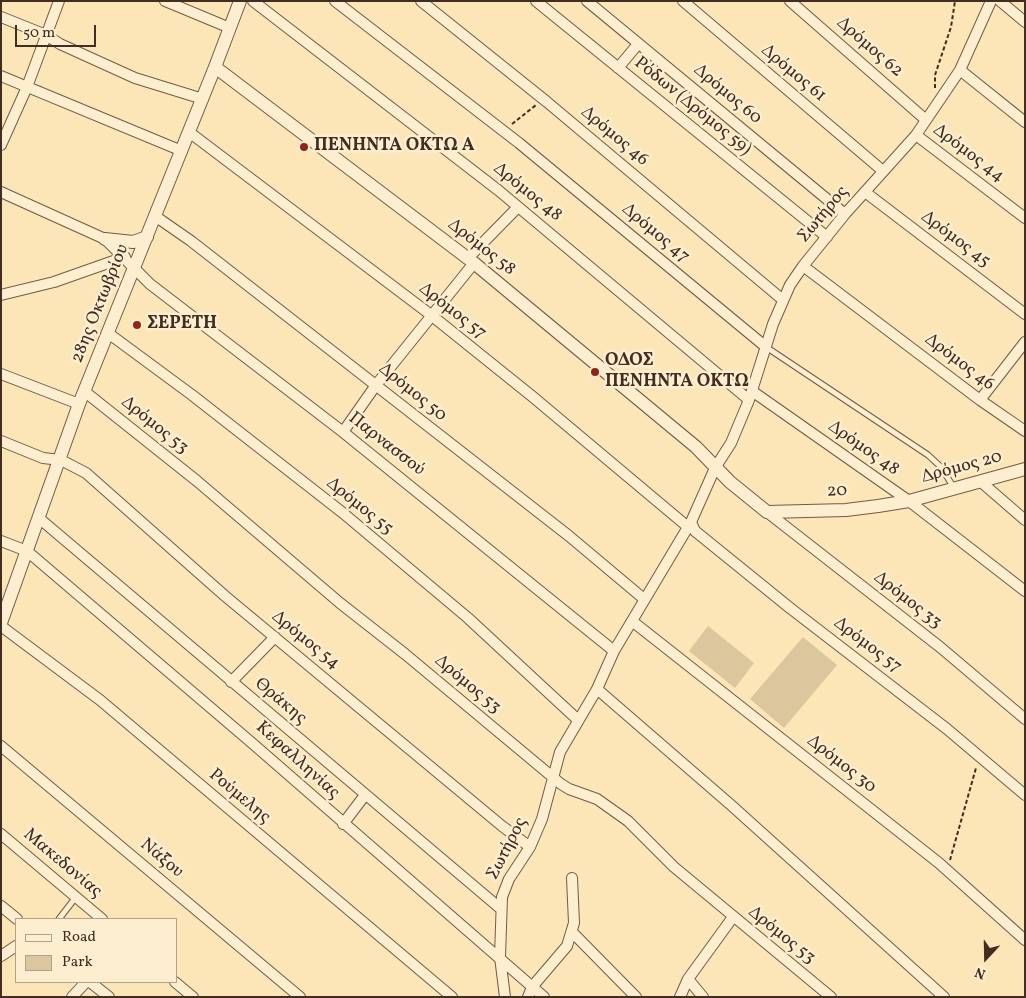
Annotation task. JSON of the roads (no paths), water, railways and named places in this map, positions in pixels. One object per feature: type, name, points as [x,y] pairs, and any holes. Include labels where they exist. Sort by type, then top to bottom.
[{"type":"street","points":[[1,145],[4,129],[27,87],[59,1]]},
{"type":"street","points":[[165,1],[230,28]]},
{"type":"street","name":"28ης Οκτωβρίου","points":[[1,624],[61,460],[79,404],[190,132],[240,1]]},
{"type":"street","name":"Δρόμος 48","points":[[253,1],[518,207],[751,396],[909,501],[1025,591]]},
{"type":"street","name":"Δρόμος 47","points":[[335,1],[504,131],[766,347]]},
{"type":"street","name":"Δρόμος 46","points":[[421,1],[544,100],[782,300]]},
{"type":"street","name":"Ρόδων (Δρόμος 59)","points":[[536,1],[827,237]]},
{"type":"street","name":"Δρόμος 60","points":[[587,1],[845,214]]},
{"type":"street","name":"Δρόμος 61","points":[[683,1],[883,171]]},
{"type":"street","points":[[693,10],[700,1]]},
{"type":"street","name":"Δρόμος 62","points":[[790,1],[926,120]]},
{"type":"street","name":"Σωτήρος","points":[[505,997],[500,957],[501,909],[505,888],[530,847],[542,819],[560,752],[597,688],[614,651],[689,525],[715,468],[731,443],[751,396],[782,300],[803,266],[845,214],[916,135],[960,70],[991,1]]},
{"type":"street","points":[[1000,1],[1025,22]]},
{"type":"street","points":[[1,17],[46,35],[60,44],[135,78],[203,99]]},
{"type":"street","points":[[618,68],[638,44]]},
{"type":"street","name":"Δρόμος 58","points":[[215,67],[471,261],[696,446],[730,482],[767,512]]},
{"type":"street","points":[[960,70],[1025,122]]},
{"type":"street","points":[[1,76],[182,151]]},
{"type":"street","name":"Δρόμος 57","points":[[190,132],[431,315],[790,608],[933,718],[1025,795]]},
{"type":"street","name":"Δρόμος 44","points":[[916,135],[1025,218]]},
{"type":"street","name":"Παρνασσού","points":[[1,192],[105,239],[150,284],[344,432],[614,651]]},
{"type":"street","name":"Δρόμος 45","points":[[865,192],[1025,314]]},
{"type":"street","points":[[344,432],[376,385],[471,261],[518,207]]},
{"type":"street","name":"Δρόμος 50","points":[[155,216],[191,241],[376,385],[481,470],[569,536],[644,599]]},
{"type":"street","points":[[105,239],[133,242],[147,238]]},
{"type":"street","points":[[1,295],[54,282],[125,257]]},
{"type":"street","name":"Δρόμος 46","points":[[803,266],[980,400],[1025,431]]},
{"type":"street","name":"Δρόμος 55","points":[[108,333],[192,395],[343,513],[468,618],[578,720]]},
{"type":"street","points":[[980,400],[1025,342]]},
{"type":"street","points":[[1,374],[79,404]]},
{"type":"street","name":"Δρόμος 53","points":[[84,391],[197,481],[340,603],[568,789],[597,799],[628,821],[674,866],[830,997]]},
{"type":"street","name":"Δρόμος 54","points":[[1,441],[43,458],[61,460],[86,472],[225,596],[502,826],[530,847]]},
{"type":"street","name":"Δρόμος 20","points":[[909,501],[1025,469]]},
{"type":"street","points":[[980,481],[1025,520]]},
{"type":"street","name":"20","points":[[767,512],[846,510],[909,501]]},
{"type":"street","name":"Δρόμος 33","points":[[767,512],[940,647],[1025,719]]},
{"type":"street","name":"Θράκης","points":[[40,519],[365,796],[501,909]]},
{"type":"street","name":"Κεφαλληνίας","points":[[1,541],[27,551],[245,736],[343,824],[500,957],[530,992],[544,997]]},
{"type":"street","name":"Δρόμος 30","points":[[632,621],[947,871],[1025,940]]},
{"type":"street","name":"Ρούμελης","points":[[1,624],[100,700],[452,997]]},
{"type":"street","points":[[231,682],[276,637]]},
{"type":"street","points":[[597,688],[731,805],[944,997]]},
{"type":"street","name":"Νάξου","points":[[1,746],[300,997]]},
{"type":"street","points":[[343,824],[365,796]]},
{"type":"street","name":"Μακεδονίας","points":[[1,834],[101,918]]},
{"type":"street","points":[[530,992],[568,946],[574,923],[572,878]]},
{"type":"street","points":[[1,906],[16,918]]},
{"type":"street","points":[[680,997],[688,979],[733,917]]},
{"type":"street","points":[[572,932],[636,997]]},
{"type":"street","points":[[1,956],[15,947]]},
{"type":"street","points":[[688,979],[703,997]]},
{"type":"street","points":[[72,997],[85,983]]},
{"type":"street","points":[[91,983],[109,997]]},
{"type":"street","points":[[176,983],[193,997]]},
{"type":"lane","name":"Δρόμος 47","points":[[766,347],[928,455],[941,467],[955,488]]},
{"type":"lane","points":[[60,918],[76,897]]},
{"type":"place","name":"ΠΕΝΗΝΤΑ ΟΚΤΩ Α","points":[[304,147]]},
{"type":"place","name":"ΣΕΡΕΤΗ","points":[[137,325]]},
{"type":"place","name":"ΟΔΟΣ ΠΕΝΗΝΤΑ ΟΚΤΩ","points":[[595,372]]}]
